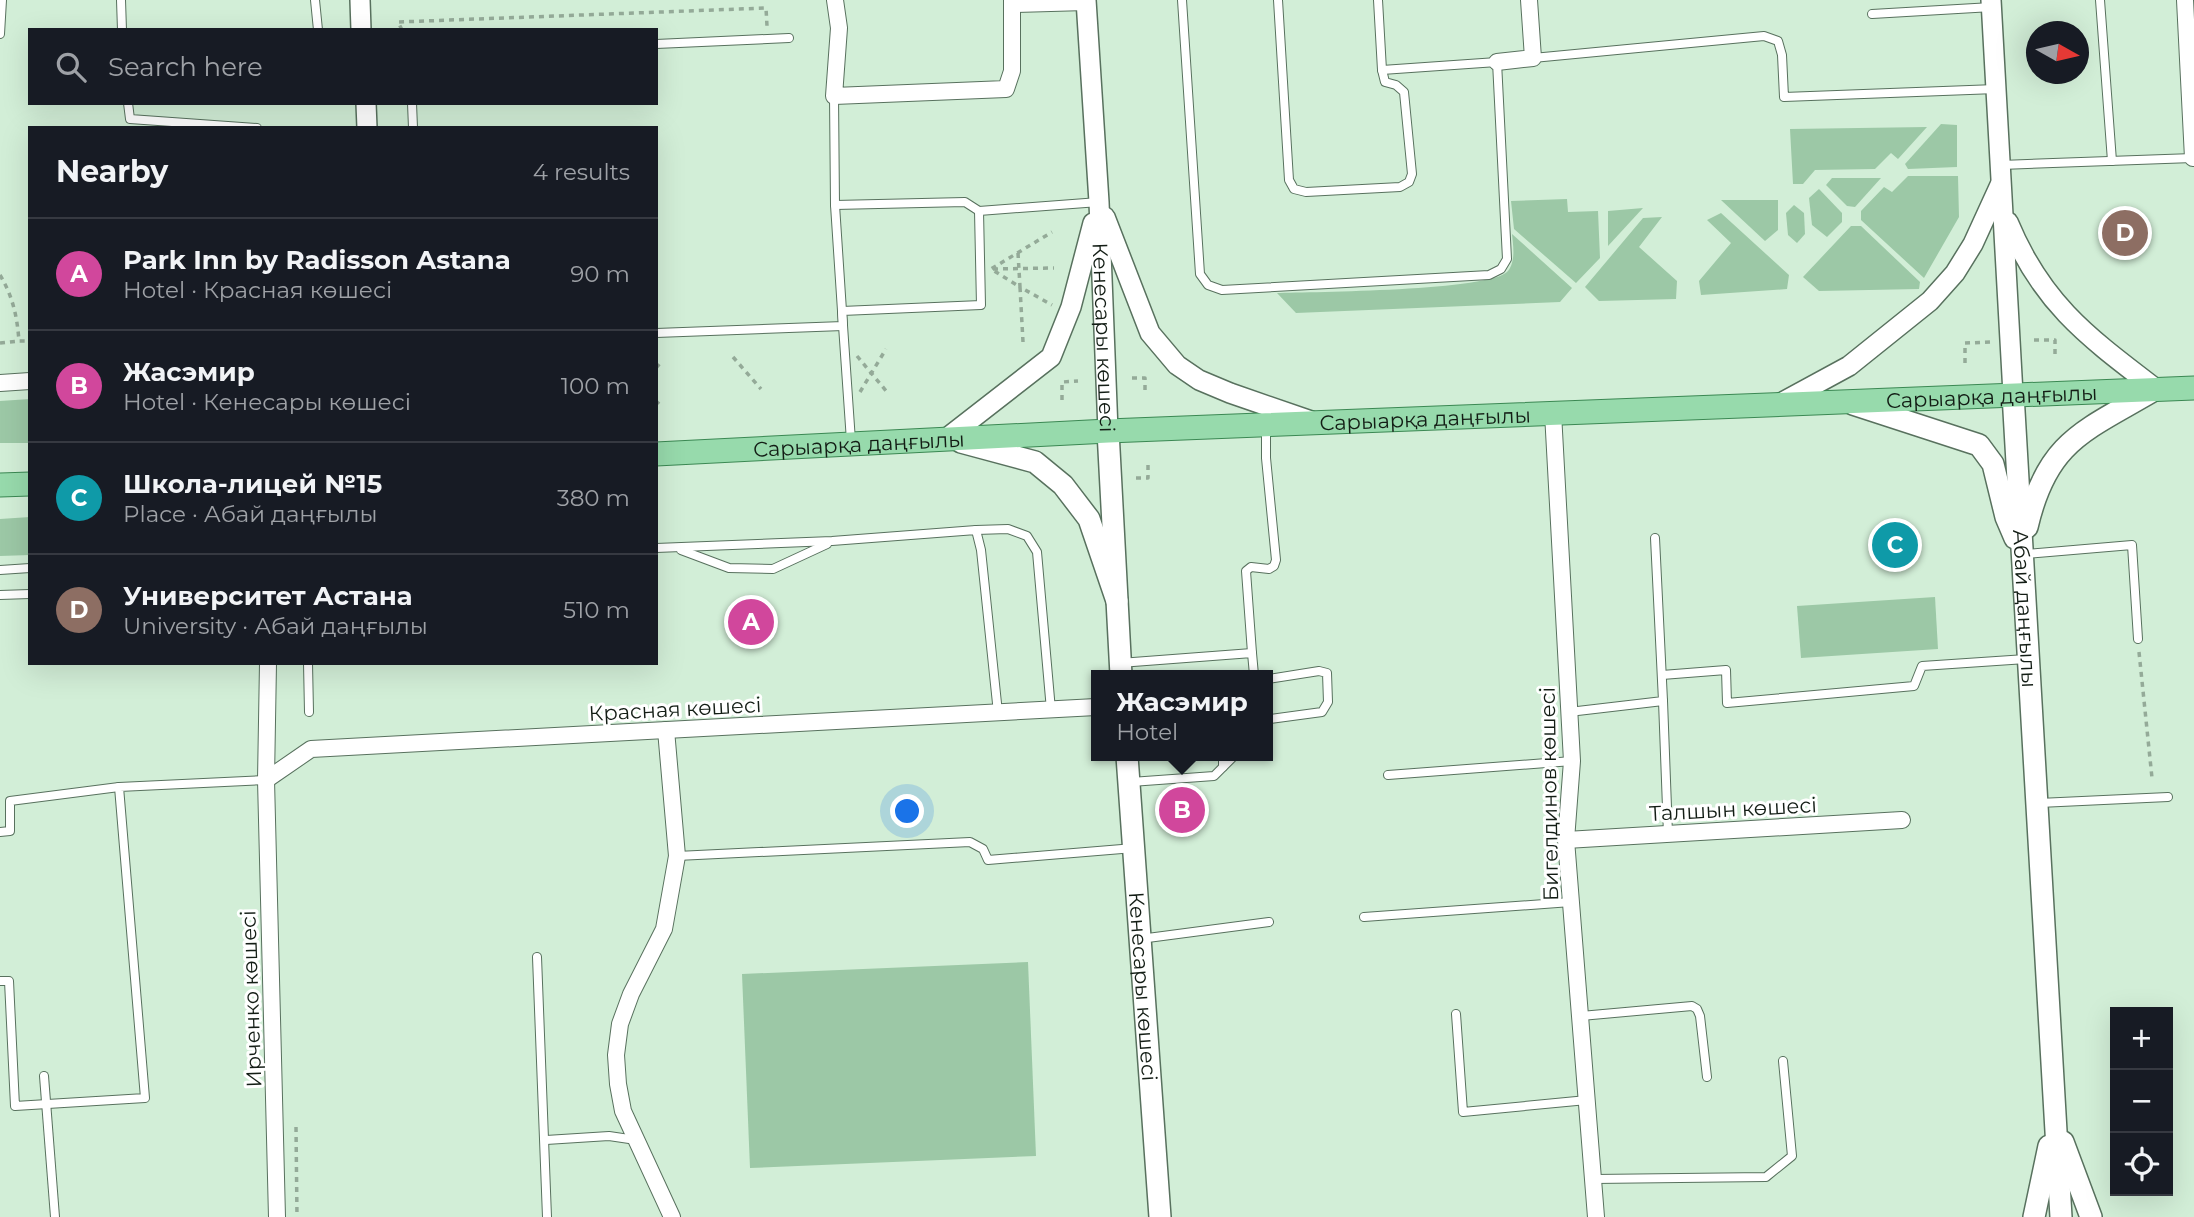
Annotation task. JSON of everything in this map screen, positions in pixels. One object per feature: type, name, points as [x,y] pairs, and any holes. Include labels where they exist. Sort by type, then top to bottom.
[{"type":"main road","name":"Сарыарқа даңғылы","points":[[658,454],[1108,430],[2194,388]]},
{"type":"main road","points":[[2022,552],[2032,506],[2043,477],[2061,450],[2084,431],[2156,389]]},
{"type":"main road","name":"Абай даңғылы","points":[[2013,394],[2061,1217]]},
{"type":"main road","points":[[1844,401],[1979,445],[1993,464],[2006,517],[2022,552]]},
{"type":"main road","name":"Кенесары көшесі","points":[[1108,430],[1120,669]]},
{"type":"main road","points":[[947,438],[1035,462],[1063,485],[1089,519],[1116,601]]},
{"type":"main road","points":[[0,485],[28,484]]},
{"type":"main road","name":"Кенесары көшесі","points":[[1127,761],[1160,1217]]},
{"type":"main road","points":[[2034,1217],[2055,1120]]},
{"type":"main road","points":[[2055,1120],[2091,1217]]},
{"type":"street","points":[[360,0],[361,28]]},
{"type":"street","points":[[835,0],[839,28],[834,96],[1006,89],[1012,71],[1012,2],[1086,1]]},
{"type":"street","points":[[1497,62],[1533,58],[1529,0]]},
{"type":"street","points":[[2185,0],[2194,158]]},
{"type":"street","name":"Кенесары көшесі","points":[[1086,1],[1108,430]]},
{"type":"street","name":"Абай даңғылы","points":[[1992,4],[2013,394]]},
{"type":"street","points":[[366,105],[367,126]]},
{"type":"street","points":[[1779,404],[1849,366],[1930,301],[1955,273],[1973,244],[2001,173]]},
{"type":"street","points":[[1098,202],[1150,333],[1177,365],[1199,380],[1230,393],[1315,422]]},
{"type":"street","points":[[947,438],[1051,357],[1072,307],[1098,202]]},
{"type":"street","points":[[2003,210],[2034,274],[2069,319],[2089,338],[2156,389]]},
{"type":"street","points":[[0,383],[28,381]]},
{"type":"street","name":"Бигелдинов көшесі","points":[[1553,412],[1572,761],[1566,841],[1597,1217]]},
{"type":"street","name":"Ирченко көшесі","points":[[268,665],[266,780],[277,1217]]},
{"type":"street","name":"Красная көшесі","points":[[266,780],[310,749],[1091,707]]},
{"type":"street","points":[[666,730],[677,856],[664,929],[643,966],[620,1024],[616,1055],[622,1111],[672,1217]]},
{"type":"street","name":"Талшын көшесі","points":[[1566,841],[1902,820]]},
{"type":"lane","points":[[0,34],[2,0]]},
{"type":"lane","points":[[121,0],[122,28]]},
{"type":"lane","points":[[315,0],[318,28]]},
{"type":"lane","points":[[1182,0],[1200,274],[1208,285],[1222,290],[1489,275],[1501,269],[1507,259],[1497,62],[1382,71]]},
{"type":"lane","points":[[1278,0],[1289,180],[1294,189],[1306,192],[1400,187],[1409,183],[1412,174],[1404,92],[1396,85],[1385,82],[1378,0]]},
{"type":"lane","points":[[2100,0],[2112,161]]},
{"type":"lane","points":[[1872,14],[1992,4]]},
{"type":"lane","points":[[1533,58],[1764,36],[1778,41],[1782,55],[1784,97],[1997,89]]},
{"type":"lane","points":[[658,44],[789,38]]},
{"type":"lane","points":[[834,96],[835,205],[843,326]]},
{"type":"lane","points":[[128,105],[130,123],[206,126]]},
{"type":"lane","points":[[412,105],[413,126]]},
{"type":"lane","points":[[2001,173],[2112,161],[2194,158]]},
{"type":"lane","points":[[835,205],[965,202],[979,211],[1098,202]]},
{"type":"lane","points":[[851,444],[842,311],[981,305],[979,211]]},
{"type":"lane","points":[[658,333],[843,326]]},
{"type":"lane","points":[[1254,670],[1247,571],[1251,568],[1269,569],[1274,566],[1276,560],[1266,458],[1266,424]]},
{"type":"lane","points":[[658,548],[832,541],[976,530],[1008,529],[1027,536],[1037,552],[1051,709]]},
{"type":"lane","points":[[976,530],[981,550],[998,713]]},
{"type":"lane","points":[[1655,538],[1668,834]]},
{"type":"lane","points":[[675,547],[729,568],[773,569],[832,541]]},
{"type":"lane","points":[[2022,552],[2132,545],[2138,639]]},
{"type":"lane","points":[[0,570],[28,568]]},
{"type":"lane","points":[[0,595],[28,594]]},
{"type":"lane","points":[[1120,669],[1252,653]]},
{"type":"lane","points":[[1662,675],[1726,670],[1727,703],[1914,686],[1922,666],[2027,659]]},
{"type":"lane","points":[[308,665],[309,712]]},
{"type":"lane","points":[[1273,678],[1319,671],[1327,673],[1328,702],[1322,712],[1273,719]]},
{"type":"lane","points":[[1569,712],[1663,701]]},
{"type":"lane","points":[[1223,761],[1223,767]]},
{"type":"lane","points":[[1129,782],[1214,776],[1229,761]]},
{"type":"lane","points":[[1388,775],[1572,761]]},
{"type":"lane","points":[[0,832],[10,831],[10,801],[120,787],[266,780]]},
{"type":"lane","points":[[0,981],[9,981],[15,1106],[145,1098],[120,787]]},
{"type":"lane","points":[[2036,803],[2168,797]]},
{"type":"lane","points":[[677,856],[970,842],[983,849],[988,860],[1135,848]]},
{"type":"lane","points":[[1364,917],[1572,902]]},
{"type":"lane","points":[[1140,939],[1269,922]]},
{"type":"lane","points":[[537,957],[547,1217]]},
{"type":"lane","points":[[1581,1016],[1692,1006],[1700,1016],[1707,1077]]},
{"type":"lane","points":[[1456,1014],[1463,1112],[1587,1100]]},
{"type":"lane","points":[[1594,1179],[1766,1177],[1792,1156],[1783,1061]]},
{"type":"lane","points":[[44,1076],[55,1217]]},
{"type":"lane","points":[[546,1140],[609,1136],[636,1140]]},
{"type":"path","points":[[401,28],[398,22],[766,8],[768,39]]},
{"type":"path","points":[[991,269],[1052,232]]},
{"type":"path","points":[[1018,253],[1023,342]]},
{"type":"path","points":[[991,269],[1054,268]]},
{"type":"path","points":[[991,269],[1056,308]]},
{"type":"path","points":[[0,275],[10,292],[17,316],[19,341]]},
{"type":"path","points":[[2034,341],[2055,340],[2055,359]]},
{"type":"path","points":[[0,343],[28,341]]},
{"type":"path","points":[[1965,363],[1965,342],[1993,342]]},
{"type":"path","points":[[859,394],[886,349]]},
{"type":"path","points":[[853,351],[887,392]]},
{"type":"path","points":[[733,357],[761,389]]},
{"type":"path","points":[[658,366],[662,361]]},
{"type":"path","points":[[1132,379],[1145,378],[1145,393]]},
{"type":"path","points":[[1062,400],[1062,382],[1078,381]]},
{"type":"path","points":[[1136,478],[1148,478],[1148,462]]},
{"type":"path","points":[[2138,639],[2152,778]]},
{"type":"path","points":[[296,1126],[297,1217]]},
{"type":"green space","points":[[1941,124],[1957,125],[1957,167],[1908,169],[1905,164]]},
{"type":"green space","points":[[1927,127],[1898,159],[1891,153],[1875,169],[1815,170],[1803,184],[1793,184],[1790,129]]},
{"type":"green space","points":[[1908,176],[1958,176],[1959,217],[1924,278],[1861,220],[1861,211],[1884,187],[1892,192]]},
{"type":"green space","points":[[1832,178],[1881,178],[1855,207],[1847,206],[1826,185]]},
{"type":"green space","points":[[1819,189],[1842,213],[1842,222],[1827,237],[1812,225],[1809,198]]},
{"type":"green space","points":[[1567,199],[1568,212],[1598,211],[1600,258],[1576,283],[1514,229],[1511,201]]},
{"type":"green space","points":[[1721,200],[1778,200],[1778,230],[1765,241]]},
{"type":"green space","points":[[1794,205],[1804,213],[1805,234],[1797,243],[1788,235],[1786,213]]},
{"type":"green space","points":[[1643,208],[1608,246],[1608,211]]},
{"type":"green space","points":[[1721,213],[1789,275],[1787,289],[1701,295],[1699,281],[1731,243],[1707,220]]},
{"type":"green space","points":[[1662,217],[1639,247],[1677,281],[1676,299],[1599,301],[1585,287],[1643,218]]},
{"type":"green space","points":[[1851,226],[1861,226],[1920,282],[1919,289],[1819,291],[1803,277]]},
{"type":"green space","points":[[1512,234],[1572,288],[1560,302],[1296,313],[1277,293],[1437,286],[1495,278],[1511,267]]},
{"type":"green space","points":[[28,399],[28,443],[0,443],[0,401]]},
{"type":"green space","points":[[28,517],[28,555],[0,556],[0,519]]},
{"type":"green space","points":[[1935,597],[1938,649],[1801,658],[1797,606]]},
{"type":"green space","points":[[1028,962],[1036,1156],[750,1168],[742,974]]},
{"type":"place","name":"Университет Астана","points":[[2125,233]]},
{"type":"place","name":"Школа-лицей №15","points":[[1895,545]]},
{"type":"place","name":"Park Inn by Radisson Astana","points":[[751,622]]},
{"type":"place","name":"Жасэмир","points":[[1182,810]]}]
